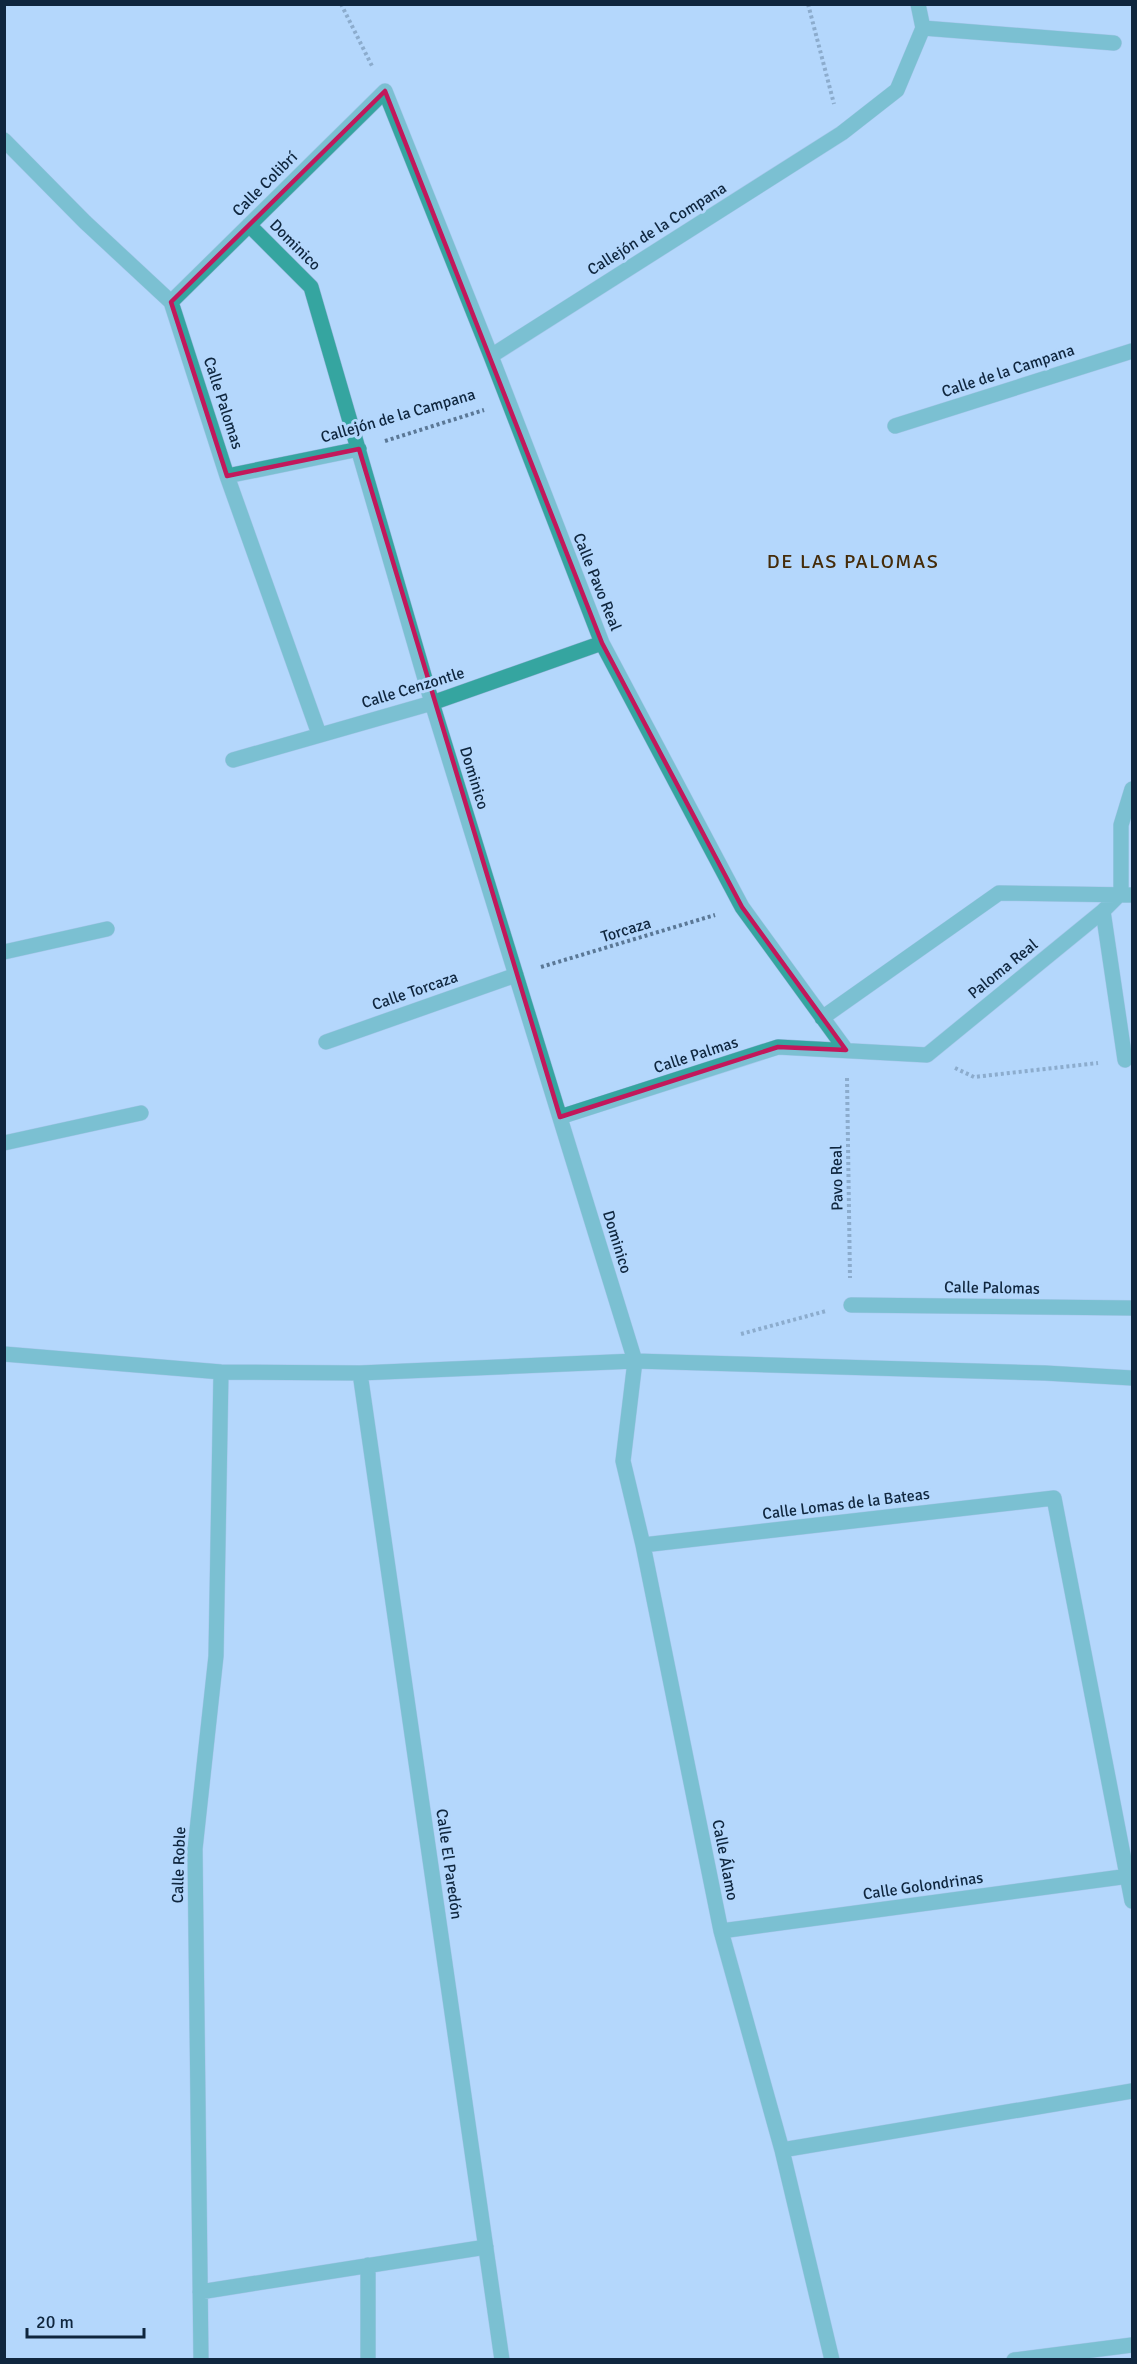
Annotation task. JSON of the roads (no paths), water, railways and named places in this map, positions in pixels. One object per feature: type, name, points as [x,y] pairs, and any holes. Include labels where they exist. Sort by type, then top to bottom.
[{"type":"street","points":[[918,4],[924,28],[1114,43]]},
{"type":"street","name":"Callejón de la Compana","points":[[491,356],[842,133],[897,90],[924,28]]},
{"type":"street","name":"Calle Colibrí","points":[[171,302],[385,91]]},
{"type":"street","name":"Calle Pavo Real","points":[[385,91],[602,643],[742,907],[846,1050]]},
{"type":"street","name":"Calle Palomas","points":[[4,140],[85,222],[171,302],[227,476],[319,734]]},
{"type":"street","name":"Dominico","points":[[249,225],[311,287],[432,703],[636,1361]]},
{"type":"street","name":"Calle de la Campana","points":[[895,426],[1132,351]]},
{"type":"street","name":"Callejón de la Campana","points":[[227,476],[359,449]]},
{"type":"street","name":"Calle Cenzontle","points":[[233,760],[432,703],[602,643]]},
{"type":"street","points":[[822,1017],[999,892],[1127,894],[1121,825],[1132,789]]},
{"type":"street","name":"Paloma Real","points":[[846,1050],[927,1055],[1103,911],[1127,894]]},
{"type":"street","points":[[1103,911],[1125,1060]]},
{"type":"street","points":[[4,952],[107,929]]},
{"type":"street","name":"Calle Torcaza","points":[[326,1042],[516,975]]},
{"type":"street","name":"Calle Palmas","points":[[560,1117],[778,1047],[846,1050]]},
{"type":"street","points":[[4,1143],[141,1113]]},
{"type":"street","name":"Calle Palomas","points":[[851,1305],[1132,1308]]},
{"type":"street","points":[[4,1354],[221,1372],[360,1373],[636,1361],[1045,1373],[1132,1378]]},
{"type":"street","name":"Calle Álamo","points":[[636,1361],[623,1461],[643,1545],[721,1931],[782,2150],[832,2360]]},
{"type":"street","name":"Calle Roble","points":[[201,2360],[195,1849],[216,1656],[221,1372]]},
{"type":"street","name":"Calle El Paredón","points":[[360,1373],[502,2360]]},
{"type":"street","name":"Calle Lomas de la Bateas","points":[[643,1545],[1054,1498],[1129,1876]]},
{"type":"street","points":[[1129,1876],[1132,1901]]},
{"type":"street","name":"Calle Golondrinas","points":[[721,1931],[1129,1876]]},
{"type":"street","points":[[782,2150],[1132,2091]]},
{"type":"street","points":[[200,2292],[486,2247]]},
{"type":"street","points":[[368,2265],[368,2360]]},
{"type":"street","points":[[1014,2360],[1132,2344]]},
{"type":"district","name":"DE LAS PALOMAS","points":[[853,561]]}]
